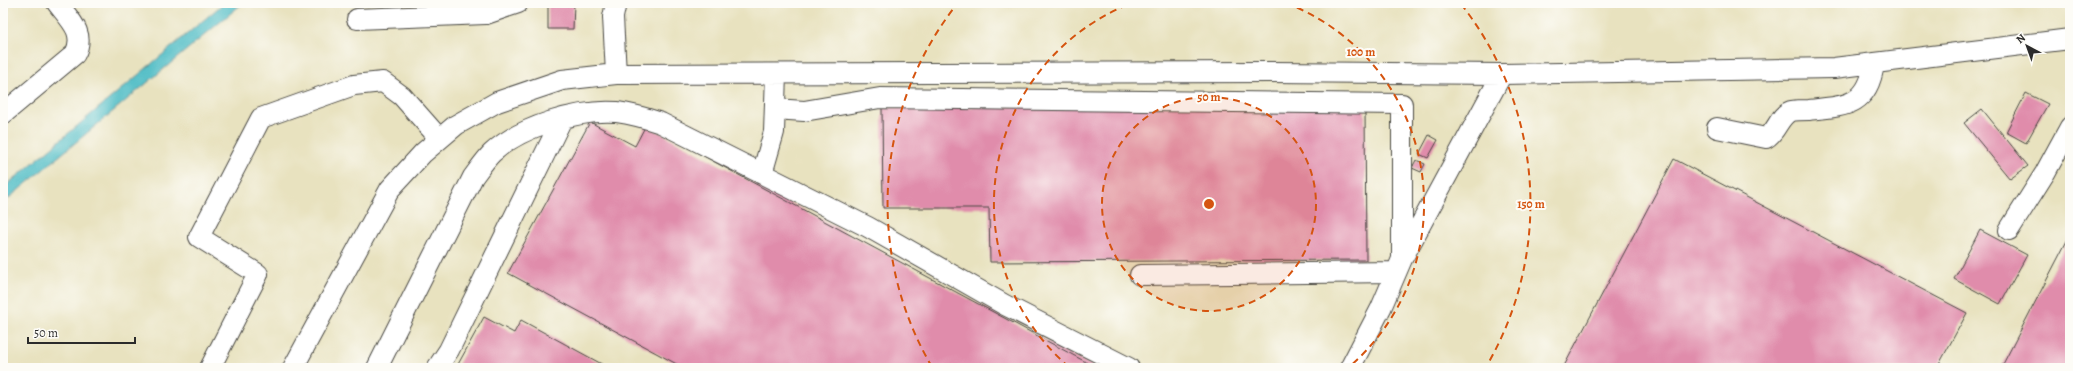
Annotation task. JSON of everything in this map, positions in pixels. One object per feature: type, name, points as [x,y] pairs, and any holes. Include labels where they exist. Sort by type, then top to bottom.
[{"type":"street","points":[[3,114],[75,54],[79,46],[79,32],[57,3]]},
{"type":"street","points":[[357,19],[486,14],[518,3]]},
{"type":"street","points":[[611,4],[616,74]]},
{"type":"street","points":[[297,366],[390,189],[423,153],[439,138],[474,113],[497,102],[562,80],[616,74],[1272,72],[1502,74],[1834,68],[2070,39]]},
{"type":"street","points":[[1717,128],[1766,138],[1774,132],[1783,117],[1792,111],[1826,108],[1859,98],[1867,89],[1872,77],[1874,64]]},
{"type":"street","points":[[880,98],[890,73]]},
{"type":"street","points":[[762,174],[774,132],[776,74]]},
{"type":"street","points":[[1350,368],[1399,266],[1502,74]]},
{"type":"street","points":[[210,368],[258,274],[199,237],[261,118],[354,85],[383,82],[402,96],[439,138]]},
{"type":"street","points":[[775,109],[804,111],[880,98],[1402,104],[1399,266]]},
{"type":"street","points":[[377,368],[478,172],[490,155],[512,137],[562,119],[579,114],[616,112],[636,115],[661,123],[868,227],[1005,305],[1129,368]]},
{"type":"street","points":[[438,368],[449,350],[562,119]]},
{"type":"street","points":[[2009,230],[2045,173],[2070,127]]},
{"type":"street","points":[[1140,275],[1399,266]]},
{"type":"water","points":[[224,3],[243,3],[3,203],[3,188]]},
{"type":"building","points":[[548,3],[574,3],[573,29],[548,29]]},
{"type":"building","points":[[2026,93],[2048,104],[2026,143],[2006,132]]},
{"type":"building","points":[[1365,105],[1366,260],[990,262],[989,208],[883,208],[882,107]]},
{"type":"building","points":[[1982,109],[2028,166],[2010,179],[1964,123]]},
{"type":"building","points":[[590,122],[635,146],[646,125],[1097,368],[684,368],[508,273]]},
{"type":"building","points":[[1429,135],[1438,140],[1428,158],[1419,154]]},
{"type":"building","points":[[1674,159],[1967,313],[1937,368],[1563,368]]},
{"type":"building","points":[[1416,160],[1425,164],[1421,172],[1412,168]]},
{"type":"building","points":[[1980,230],[2027,255],[2000,304],[1954,279]]},
{"type":"building","points":[[2070,235],[2070,368],[2001,368]]},
{"type":"building","points":[[484,317],[514,333],[521,320],[609,368],[456,368]]}]
